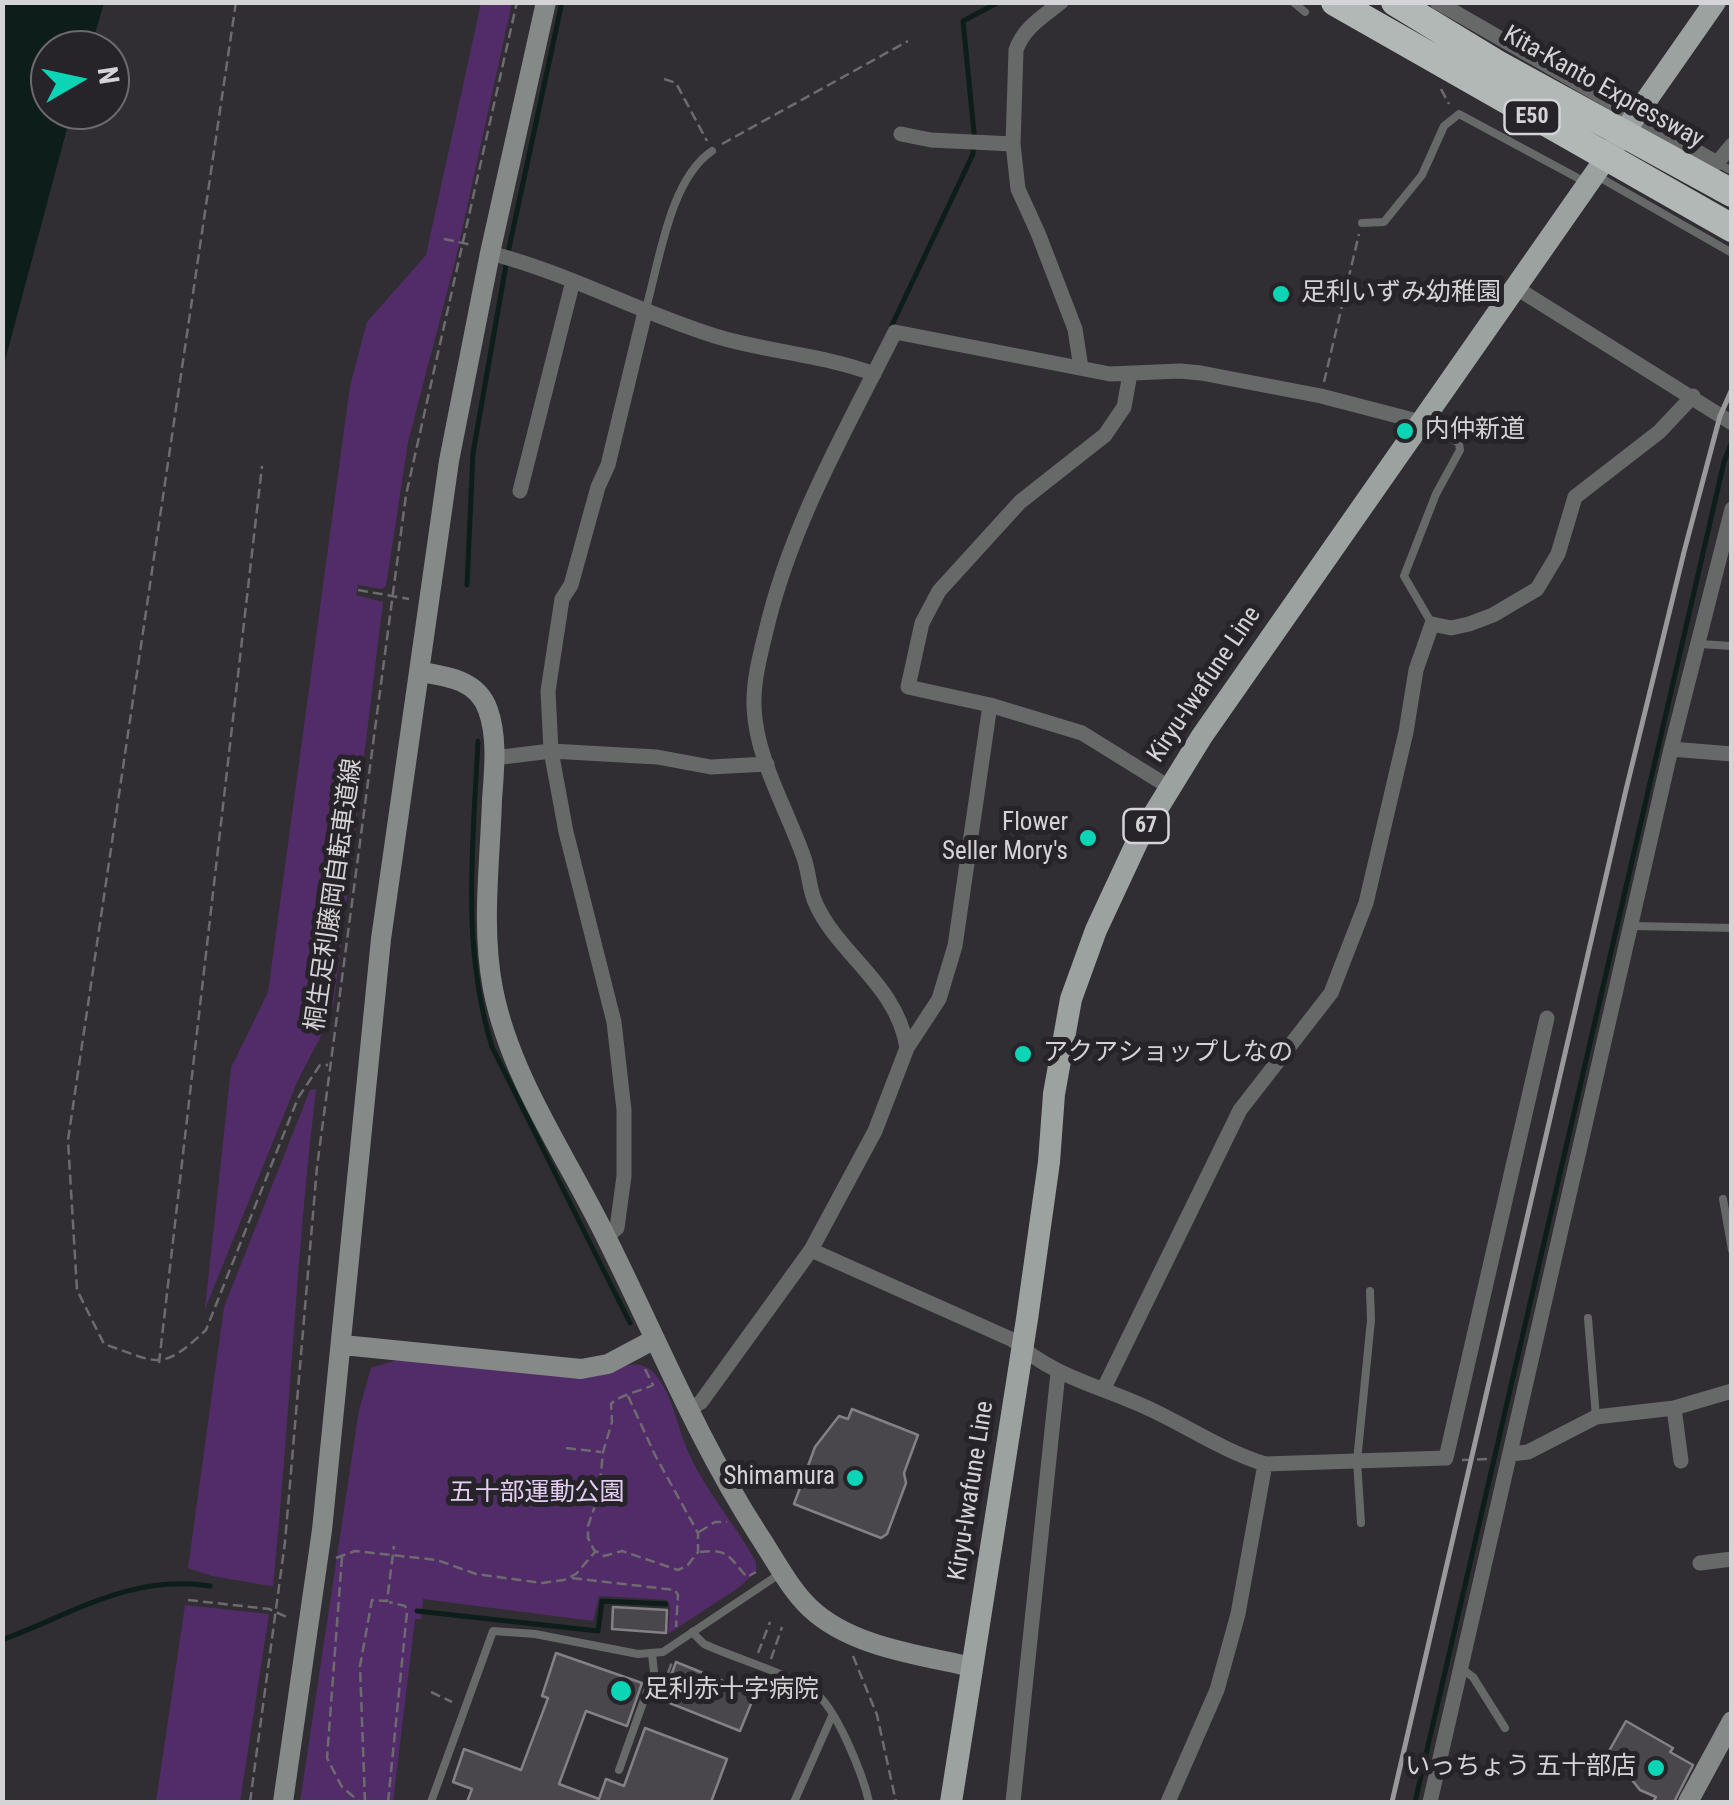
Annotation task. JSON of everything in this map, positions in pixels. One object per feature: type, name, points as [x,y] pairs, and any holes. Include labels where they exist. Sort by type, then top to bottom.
[{"type":"highway","name":"E50","points":[[1335,2],[1732,228]]},
{"type":"highway","name":"Kita-Kanto Expressway","points":[[1395,2],[1497,64],[1732,193]]},
{"type":"main road","name":"Kiryu-Iwafune Line","points":[[950,1802],[1022,1349],[1049,1162],[1054,1094],[1071,999],[1116,883],[1169,787],[1421,422],[1518,289],[1706,6]]},
{"type":"street","points":[[283,1802],[322,1530],[377,978],[450,461],[490,253],[546,2]]},
{"type":"street","points":[[1061,2],[1028,28],[1016,50],[1013,144],[1018,189],[1075,329],[1081,368]]},
{"type":"street","points":[[1438,2],[1724,167],[1732,146]]},
{"type":"street","points":[[902,134],[930,140],[1013,144]]},
{"type":"street","points":[[490,253],[534,264],[645,312],[718,337],[874,374]]},
{"type":"street","points":[[520,491],[573,281]]},
{"type":"street","points":[[1518,289],[1732,423]]},
{"type":"street","points":[[606,1237],[616,1228],[624,1176],[624,1110],[614,1022],[566,832],[551,752],[548,691],[562,598],[571,584],[598,487],[608,465],[645,312]]},
{"type":"street","points":[[907,1048],[903,1027],[892,1005],[818,908],[805,861],[767,764],[754,706],[774,594],[808,504],[895,332],[1081,368],[1130,374],[1180,370],[1321,396],[1421,422]]},
{"type":"street","points":[[1130,374],[1124,407],[1113,426],[1093,447],[1020,502],[939,591],[922,622],[908,687],[990,705],[1082,733],[1169,787]]},
{"type":"street","points":[[1104,1388],[1240,1110],[1330,994],[1366,903],[1406,732],[1416,670],[1432,624],[1451,628],[1469,624],[1537,589],[1558,554],[1575,497],[1659,432],[1693,396]]},
{"type":"street","points":[[1430,1802],[1671,749],[1732,510]]},
{"type":"street","points":[[420,672],[447,676],[478,692],[489,712],[494,758],[487,931],[498,1014],[521,1072],[606,1237],[714,1463],[810,1608],[839,1629],[972,1667]]},
{"type":"street","points":[[687,1410],[700,1402],[811,1250],[874,1131],[907,1048],[939,999],[955,946],[990,705]]},
{"type":"street","points":[[1671,749],[1732,754]]},
{"type":"street","points":[[494,758],[551,752],[657,757],[710,767],[767,764]]},
{"type":"street","points":[[811,1250],[1013,1340],[1032,1358],[1058,1373],[1104,1388],[1238,1455],[1265,1464],[1446,1458],[1547,1018]]},
{"type":"street","points":[[343,1345],[581,1369],[608,1364],[654,1339]]},
{"type":"street","points":[[1013,1802],[1058,1373]]},
{"type":"street","points":[[1511,1454],[1528,1452],[1596,1416],[1674,1408],[1732,1392]]},
{"type":"street","points":[[1674,1408],[1681,1461]]},
{"type":"street","points":[[1186,1802],[1168,1801],[1217,1690],[1238,1614],[1265,1464]]},
{"type":"street","points":[[1700,1564],[1732,1558]]},
{"type":"street","points":[[1688,1802],[1732,1722]]},
{"type":"lane","points":[[1293,2],[1306,12]]},
{"type":"lane","points":[[1362,223],[1384,222],[1422,175],[1444,126],[1459,114],[1732,252]]},
{"type":"lane","points":[[645,312],[680,188],[692,169],[712,151]]},
{"type":"lane","points":[[1421,422],[1458,442],[1460,450],[1436,494],[1404,576],[1432,624]]},
{"type":"lane","points":[[1700,644],[1732,646]]},
{"type":"lane","points":[[1632,926],[1732,928]]},
{"type":"lane","points":[[1723,1199],[1732,1250]]},
{"type":"lane","points":[[1360,1523],[1357,1461],[1372,1320],[1370,1291]]},
{"type":"lane","points":[[1588,1318],[1596,1416]]},
{"type":"lane","points":[[431,1802],[493,1631],[535,1634],[638,1654],[663,1652],[783,1572]]},
{"type":"lane","points":[[692,1632],[704,1644],[814,1692],[848,1743],[869,1802]]},
{"type":"lane","points":[[619,1770],[654,1672],[652,1654]]},
{"type":"lane","points":[[1462,1669],[1473,1677],[1505,1728]]},
{"type":"lane","points":[[794,1802],[832,1716]]},
{"type":"path","points":[[236,2],[68,1140],[77,1290],[104,1344],[158,1362],[178,1357],[206,1330],[298,1098],[320,1065],[329,1066]]},
{"type":"path","name":"桐生足利藤岡自転車道線","points":[[250,1802],[277,1612],[304,1346],[316,1167],[391,596],[414,452],[466,244],[517,2]]},
{"type":"path","points":[[664,79],[676,84],[712,151],[908,40]]},
{"type":"path","points":[[1321,396],[1362,223]]},
{"type":"path","points":[[444,238],[466,244]]},
{"type":"path","points":[[158,1362],[178,1218],[262,466]]},
{"type":"path","points":[[358,590],[416,600]]},
{"type":"path","points":[[628,1396],[698,1533],[698,1552],[687,1566],[678,1570],[622,1551],[604,1556],[588,1538],[610,1430],[611,1404],[618,1397],[652,1385],[644,1366]]},
{"type":"path","points":[[566,1448],[603,1452]]},
{"type":"path","points":[[1446,1458],[1486,1458]]},
{"type":"path","points":[[698,1533],[723,1520],[735,1525]]},
{"type":"path","points":[[388,1602],[394,1546]]},
{"type":"path","points":[[698,1552],[717,1550],[730,1556],[747,1578],[756,1572]]},
{"type":"path","points":[[334,1558],[355,1551],[437,1560],[476,1574],[542,1583],[570,1577],[675,1590],[675,1630]]},
{"type":"path","points":[[570,1577],[596,1551]]},
{"type":"path","points":[[342,1557],[327,1758],[342,1788],[362,1802]]},
{"type":"path","points":[[512,1578],[514,1568]]},
{"type":"path","points":[[188,1600],[277,1612],[284,1618]]},
{"type":"path","points":[[362,1802],[360,1666],[372,1600],[404,1606],[408,1612],[388,1802]]},
{"type":"path","points":[[755,1665],[770,1622]]},
{"type":"path","points":[[767,1670],[782,1627]]},
{"type":"path","points":[[853,1656],[877,1714],[896,1802]]},
{"type":"path","points":[[430,1692],[466,1708]]},
{"type":"green space","points":[[481,3],[512,3],[455,262],[408,442],[386,586],[382,589],[358,585],[356,595],[383,602],[334,1002],[205,1309],[231,1068],[268,992],[350,386],[367,322],[426,255]]},
{"type":"green space","points":[[316,1089],[279,1524],[270,1586],[188,1568],[224,1307],[310,1090]]},
{"type":"green space","name":"五十部運動公園","points":[[397,1360],[590,1376],[626,1365],[648,1368],[667,1392],[692,1459],[756,1562],[756,1572],[668,1634],[667,1600],[599,1596],[593,1621],[423,1599],[421,1619],[415,1619],[393,1802],[300,1802],[359,1410],[371,1368]]},
{"type":"green space","points":[[185,1605],[269,1614],[240,1802],[156,1802]]},
{"type":"shaded area","points":[[3,2],[104,3],[96,30],[30,30],[30,130],[67,130],[3,368]]},
{"type":"building","name":"Shimamura","points":[[852,1409],[918,1435],[904,1473],[906,1483],[887,1534],[881,1538],[794,1504],[815,1447],[839,1416],[848,1419]]},
{"type":"building","points":[[613,1607],[667,1610],[666,1633],[612,1629]]},
{"type":"building","points":[[556,1653],[642,1683],[627,1726],[586,1711],[559,1784],[599,1799],[606,1779],[624,1786],[645,1728],[727,1759],[711,1802],[467,1802],[472,1789],[453,1782],[464,1749],[521,1770],[548,1698],[542,1696]]},
{"type":"building","points":[[676,1662],[755,1694],[740,1731],[662,1700]]},
{"type":"building","points":[[1626,1721],[1673,1748],[1670,1752],[1693,1765],[1674,1802],[1653,1802],[1656,1797],[1640,1790],[1609,1751]]},
{"type":"waterway","points":[[467,585],[473,453],[509,248],[562,2]]},
{"type":"waterway","points":[[892,325],[973,154],[963,21],[999,2]]},
{"type":"waterway","points":[[1415,1802],[1724,462],[1732,441]]},
{"type":"waterway","points":[[478,741],[472,895],[482,1009],[492,1047],[630,1323]]},
{"type":"waterway","points":[[2,1640],[128,1591],[181,1584],[210,1586]]},
{"type":"waterway","points":[[417,1611],[598,1631],[602,1601],[666,1604]]},
{"type":"railway","points":[[1392,1802],[1625,794],[1684,552],[1720,416],[1732,389]]},
{"type":"place","name":"足利いずみ幼稚園","points":[[1281,294]]},
{"type":"place","name":"内仲新道","points":[[1405,431]]},
{"type":"place","name":"Flower Seller Mory's","points":[[1088,838]]},
{"type":"place","name":"アクアショップしなの","points":[[1023,1054]]},
{"type":"place","name":"Shimamura","points":[[855,1478]]},
{"type":"place","name":"足利赤十字病院","points":[[621,1691]]},
{"type":"place","name":"いっちょう 五十部店","points":[[1656,1768]]}]
